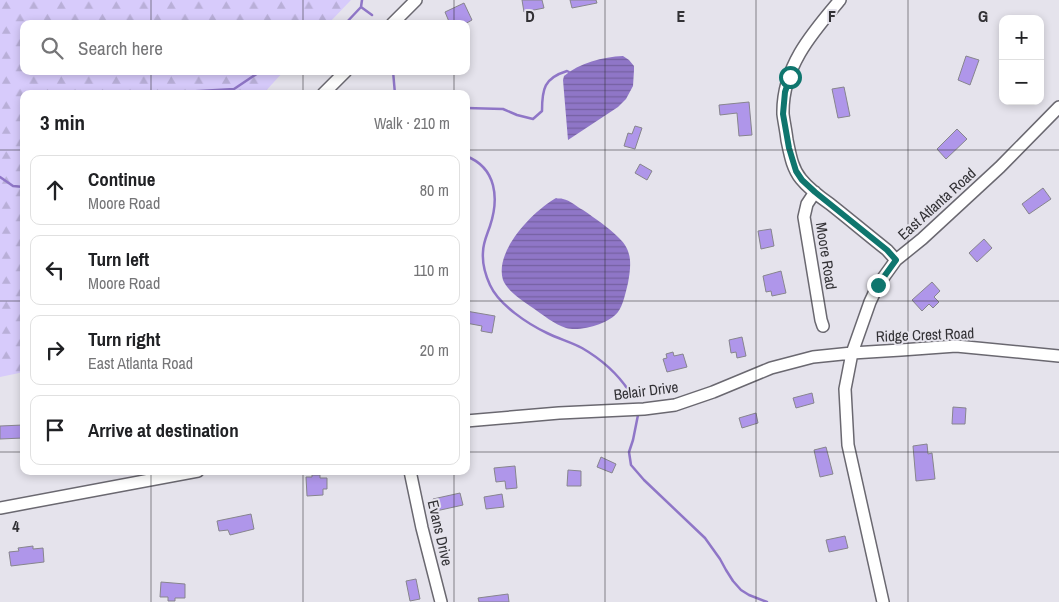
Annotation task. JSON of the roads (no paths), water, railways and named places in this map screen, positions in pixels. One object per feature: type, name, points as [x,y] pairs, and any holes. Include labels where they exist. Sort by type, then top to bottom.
[{"type":"street","points":[[396,20],[416,0]]},
{"type":"street","name":"Moore Road","points":[[840,0],[811,36],[797,58],[785,92],[784,117],[792,163],[802,180],[887,250],[896,260]]},
{"type":"street","points":[[327,90],[342,75]]},
{"type":"street","name":"East Atlanta Road","points":[[882,602],[848,445],[845,389],[852,353],[870,302],[878,285],[896,260],[922,239],[1000,167],[1059,107]]},
{"type":"street","name":"Moore Road","points":[[815,192],[807,204],[804,217],[823,326]]},
{"type":"street","name":"Ridge Crest Road","points":[[852,353],[956,346],[1059,356]]},
{"type":"street","name":"Belair Drive","points":[[470,421],[559,413],[644,409],[675,404],[714,392],[771,368],[813,357],[852,353]]},
{"type":"street","points":[[0,508],[177,475]]},
{"type":"street","name":"Evans Drive","points":[[411,475],[441,602]]},
{"type":"waterway","points":[[349,20],[361,7],[362,0]]},
{"type":"waterway","points":[[361,7],[372,15]]},
{"type":"waterway","points":[[470,108],[503,109],[533,119],[542,111],[544,91],[549,81],[559,74],[569,72]]},
{"type":"waterway","points":[[217,90],[234,89],[255,75]]},
{"type":"waterway","points":[[393,75],[395,90]]},
{"type":"waterway","points":[[470,158],[484,168],[490,176],[495,195],[493,216],[484,245],[483,256],[485,273],[494,292],[507,307],[531,325],[578,346],[596,357],[614,372],[629,391]]},
{"type":"waterway","points":[[0,177],[13,186],[20,187]]},
{"type":"waterway","points":[[638,415],[629,452],[631,465],[644,480],[705,538],[741,590],[767,602]]}]
